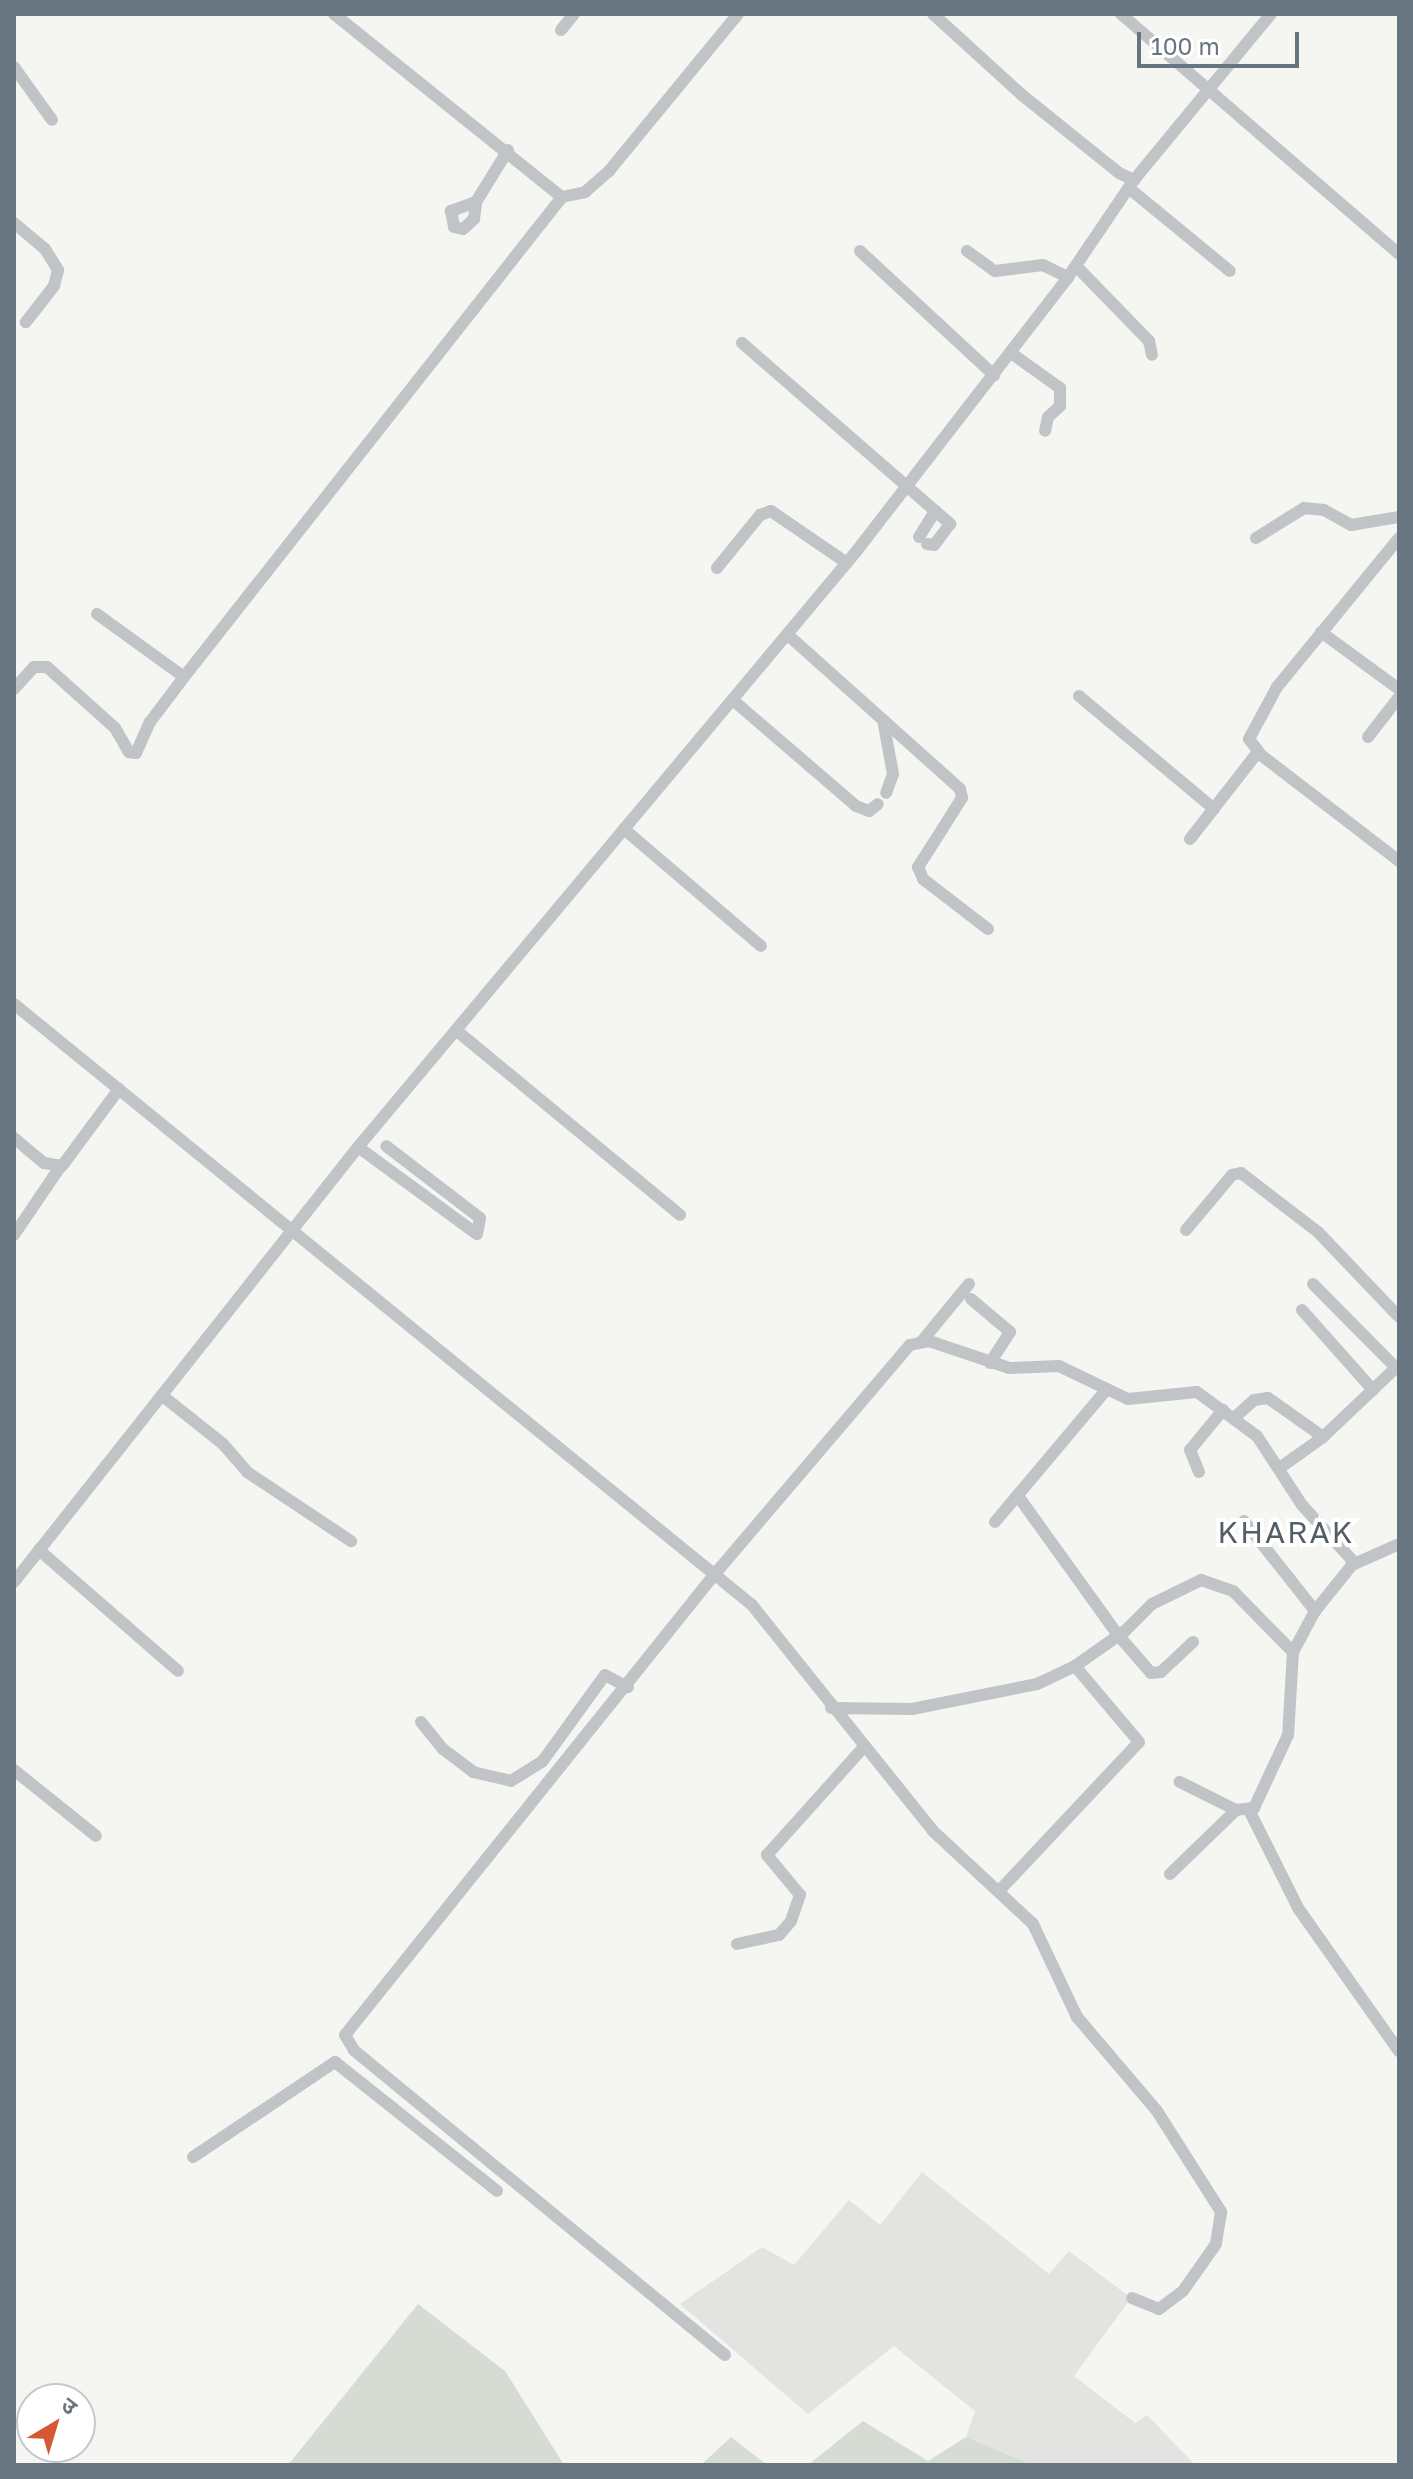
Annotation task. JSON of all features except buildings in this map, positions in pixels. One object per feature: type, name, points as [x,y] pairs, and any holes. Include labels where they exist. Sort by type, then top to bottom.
[{"type":"street","points":[[334,14],[508,150],[562,197]]},
{"type":"street","points":[[561,30],[574,14]]},
{"type":"street","points":[[14,689],[34,667],[47,667],[115,728],[134,753],[184,677],[562,197],[585,192],[609,171],[738,14]]},
{"type":"street","points":[[933,14],[1022,95],[1132,184],[1230,271]]},
{"type":"street","points":[[1121,14],[1399,254]]},
{"type":"street","points":[[14,1582],[164,1397],[292,1227],[734,701],[909,486],[1072,271],[1132,184],[1271,14]]},
{"type":"street","points":[[14,67],[52,120]]},
{"type":"street","points":[[476,202],[508,150]]},
{"type":"street","points":[[14,223],[45,249],[58,270],[54,286],[26,322]]},
{"type":"street","points":[[860,251],[994,375]]},
{"type":"street","points":[[967,251],[995,271],[1043,265],[1072,271],[1149,341],[1152,355]]},
{"type":"street","points":[[742,343],[909,486],[950,525],[934,545],[923,540],[935,511]]},
{"type":"street","points":[[1011,353],[1060,388],[1060,406],[1049,414],[1045,431]]},
{"type":"street","points":[[1256,538],[1304,508],[1324,510],[1351,525],[1399,517]]},
{"type":"street","points":[[717,568],[757,519],[771,511],[847,563]]},
{"type":"street","points":[[1399,538],[1321,632],[1255,721],[1249,739],[1258,752],[1399,861]]},
{"type":"street","points":[[97,614],[184,677]]},
{"type":"street","points":[[1321,632],[1399,689]]},
{"type":"street","points":[[788,635],[960,789],[962,798],[918,867],[923,879],[988,929]]},
{"type":"street","points":[[1079,696],[1214,809]]},
{"type":"street","points":[[1368,737],[1399,697]]},
{"type":"street","points":[[734,701],[856,806],[869,811],[882,799],[893,774],[883,720]]},
{"type":"street","points":[[1190,839],[1258,752]]},
{"type":"street","points":[[624,829],[761,946]]},
{"type":"street","points":[[14,1004],[292,1227],[768,1620],[831,1708],[933,1831],[1000,1890],[1043,1937],[1086,2030],[1157,2111],[1221,2212],[1216,2244],[1183,2291],[1159,2309],[1132,2298]]},
{"type":"street","points":[[457,1031],[680,1215]]},
{"type":"street","points":[[14,1235],[119,1089]]},
{"type":"street","points":[[14,1138],[44,1163],[60,1167]]},
{"type":"street","points":[[358,1147],[477,1234],[480,1218],[386,1146]]},
{"type":"street","points":[[1186,1230],[1232,1175],[1241,1173],[1318,1232],[1399,1317]]},
{"type":"street","points":[[725,2355],[345,2039],[628,1687],[714,1575],[893,1364],[922,1341],[969,1284]]},
{"type":"street","points":[[1281,1467],[1323,1437],[1398,1367],[1313,1284]]},
{"type":"street","points":[[971,1299],[1010,1332],[990,1363]]},
{"type":"street","points":[[1302,1310],[1373,1390]]},
{"type":"street","points":[[922,1341],[1015,1369],[1059,1366],[1106,1390],[1133,1399],[1193,1391],[1228,1414],[1281,1467],[1296,1497],[1348,1553],[1352,1565]]},
{"type":"street","points":[[995,1522],[1106,1390]]},
{"type":"street","points":[[164,1397],[223,1444],[247,1472],[351,1541]]},
{"type":"street","points":[[1199,1472],[1190,1450],[1228,1414],[1254,1400],[1268,1398],[1323,1437]]},
{"type":"street","points":[[1018,1496],[1118,1635],[1154,1675],[1193,1642]]},
{"type":"street","points":[[1244,1521],[1315,1611]]},
{"type":"street","points":[[1250,1812],[1288,1735],[1293,1652],[1315,1611],[1352,1565],[1399,1544]]},
{"type":"street","points":[[39,1550],[178,1671]]},
{"type":"street","points":[[831,1708],[921,1708],[1021,1688],[1075,1666],[1118,1635],[1152,1604],[1204,1580],[1233,1591],[1293,1652]]},
{"type":"street","points":[[1000,1890],[1139,1742],[1075,1666]]},
{"type":"street","points":[[421,1722],[443,1749],[473,1772],[495,1781],[511,1781],[542,1762],[605,1675],[628,1687]]},
{"type":"street","points":[[737,1944],[766,1941],[791,1921],[800,1895],[767,1855],[864,1747]]},
{"type":"street","points":[[14,1770],[96,1836]]},
{"type":"street","points":[[1180,1782],[1236,1810],[1250,1812]]},
{"type":"street","points":[[1170,1874],[1236,1810]]},
{"type":"street","points":[[1250,1812],[1298,1908],[1399,2051]]},
{"type":"street","points":[[193,2157],[335,2062],[497,2191]]},
{"type":"shaded area","points":[[922,2172],[1049,2274],[1069,2251],[1131,2298],[1074,2376],[1135,2423],[1147,2415],[1195,2465],[1033,2465],[966,2437],[975,2411],[894,2346],[808,2414],[680,2304],[762,2247],[794,2265],[849,2200],[880,2225]]},
{"type":"shaded area","points":[[418,2304],[505,2371],[564,2465],[288,2465]]},
{"type":"shaded area","points":[[863,2421],[928,2461],[966,2437],[1033,2465],[808,2465]]},
{"type":"shaded area","points":[[731,2437],[767,2465],[701,2465]]},
{"type":"district","name":"KHARAK","points":[[1286,1532]]}]
